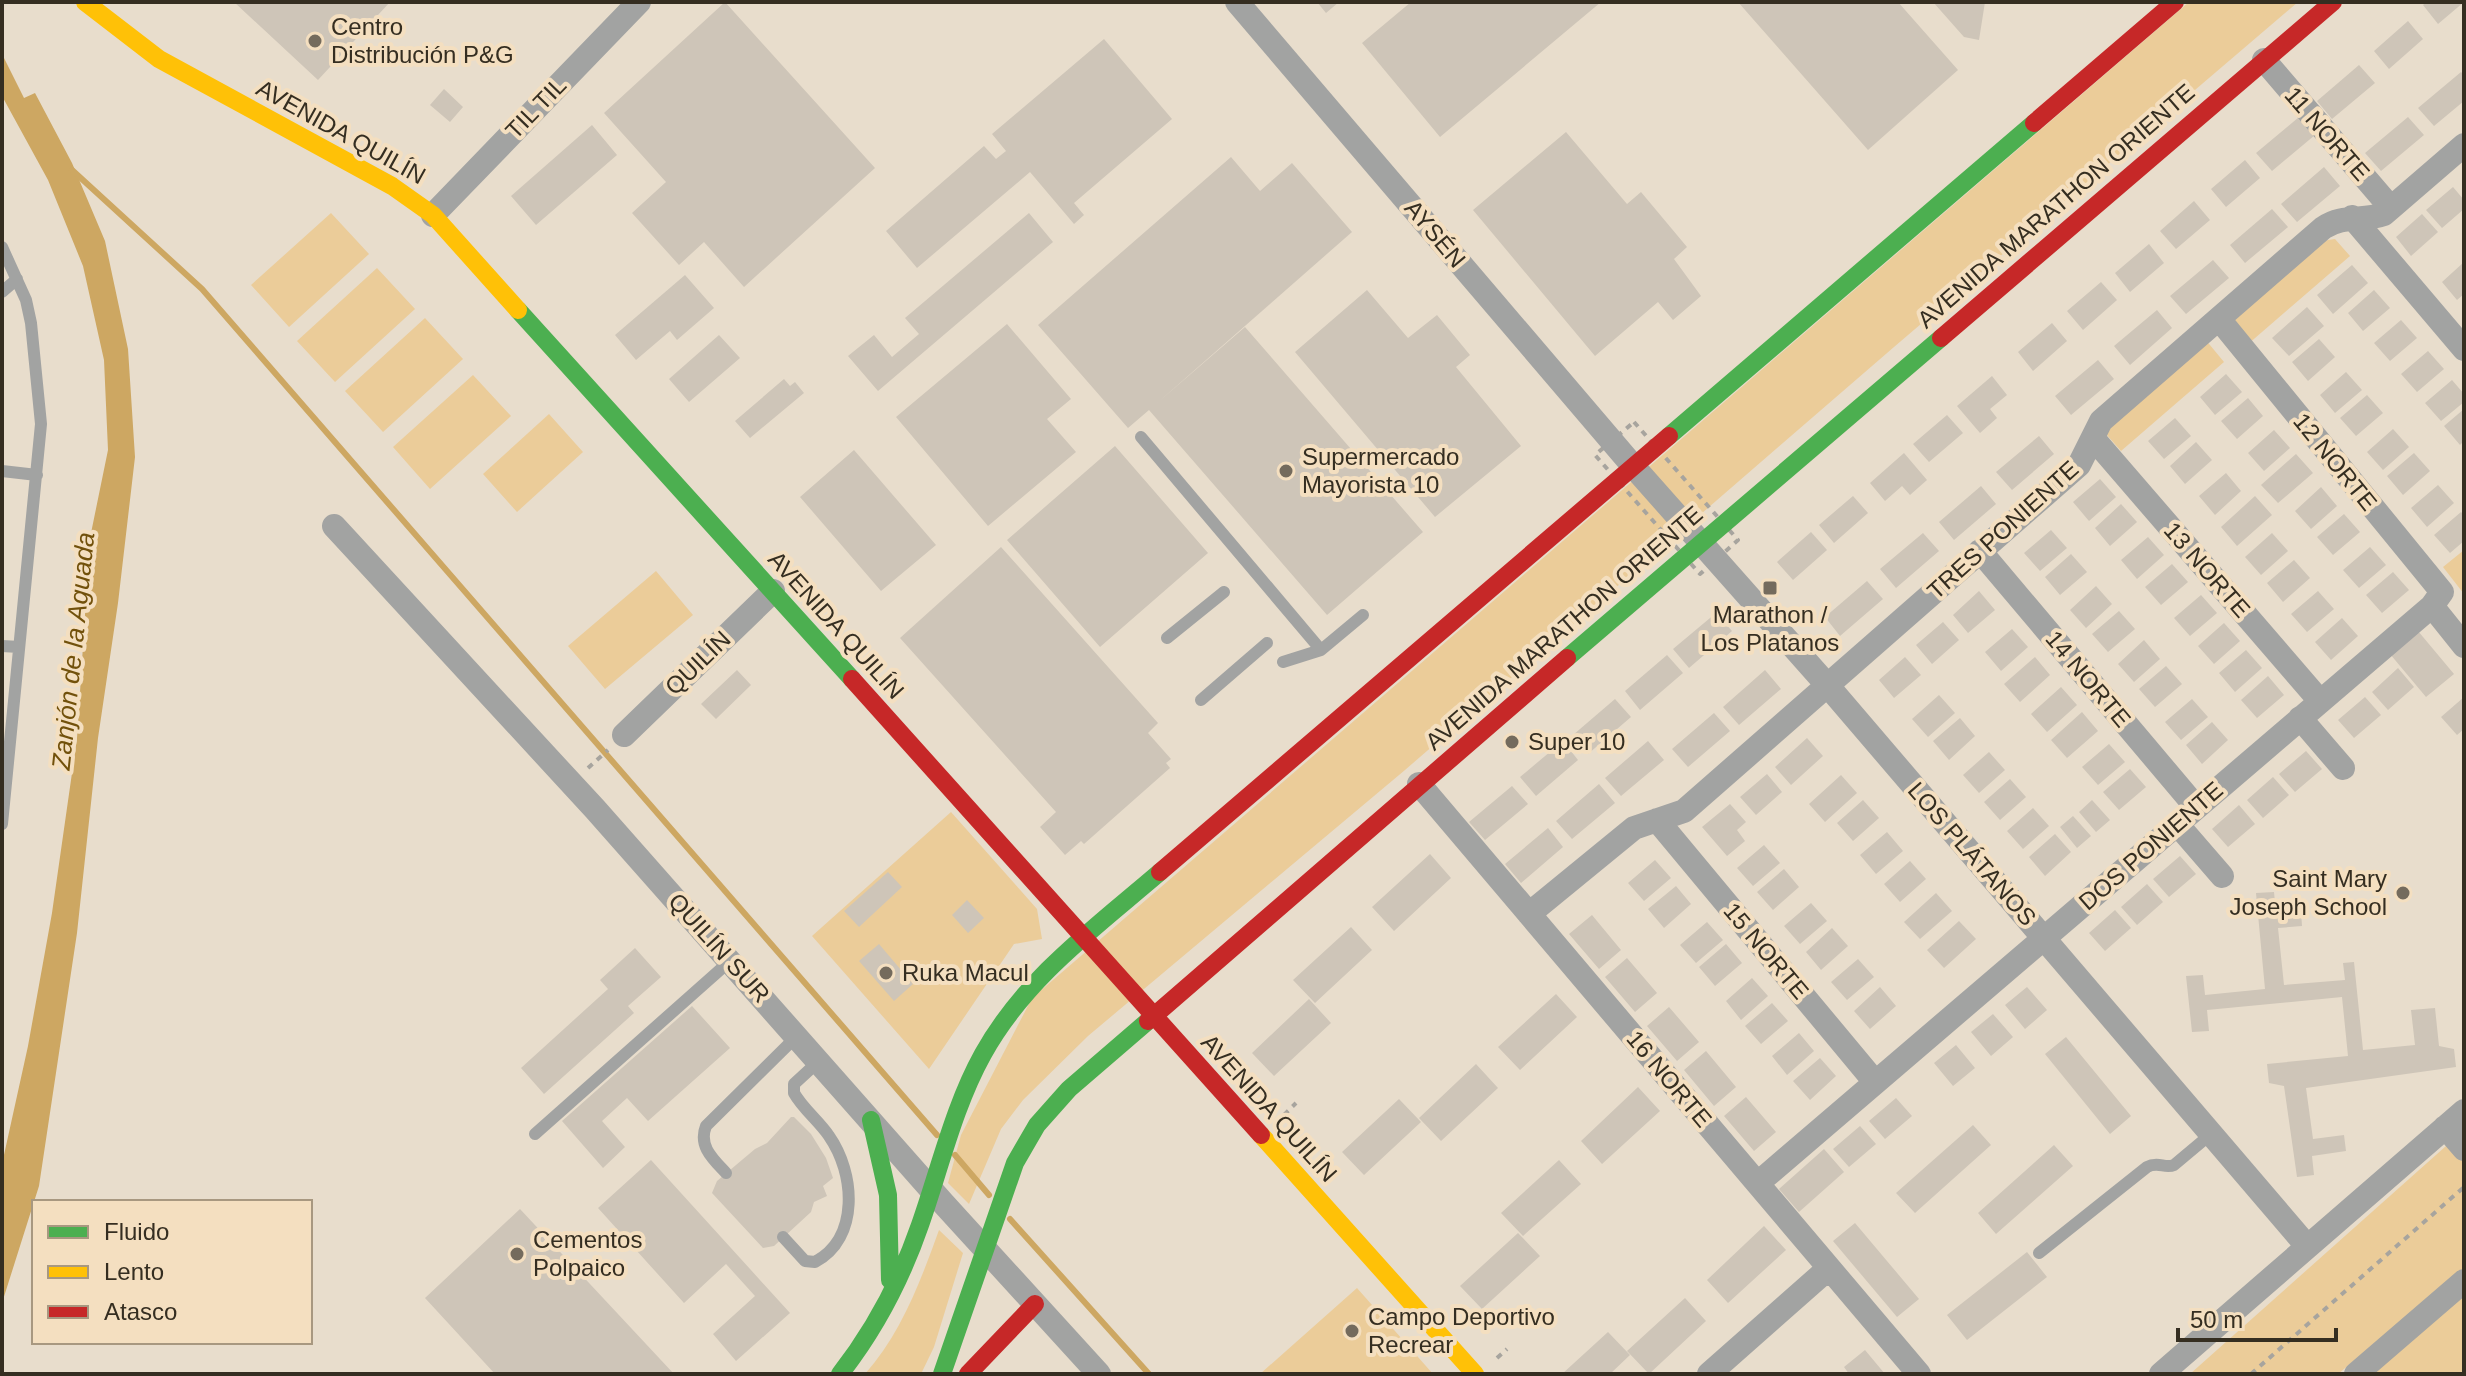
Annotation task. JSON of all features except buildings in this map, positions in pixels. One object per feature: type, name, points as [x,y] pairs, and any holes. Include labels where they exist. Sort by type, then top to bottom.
[{"type":"main road","name":"AVENIDA QUILÍN","points":[[85,2],[159,59],[392,186],[433,215],[1475,1374]]},
{"type":"main road","points":[[840,1374],[864,1345],[888,1306],[978,1064],[1012,1010],[1048,968],[2175,2]]},
{"type":"main road","name":"AVENIDA MARATHON ORIENTE","points":[[942,1374],[1008,1180],[1024,1146],[1053,1105],[1419,784],[2333,2]]},
{"type":"main road","points":[[871,1120],[884,1169],[890,1212],[888,1306]]},
{"type":"main road","points":[[968,1374],[1035,1304]]},
{"type":"street","name":"TIL TIL","points":[[433,215],[639,2]]},
{"type":"street","name":"AYSÉN","points":[[1237,2],[1633,466]]},
{"type":"street","name":"11 NORTE","points":[[2264,60],[2391,208]]},
{"type":"street","name":"TRES PONIENTE","points":[[1529,914],[1634,828],[1684,811],[2079,465],[2101,421],[2329,224],[2352,217],[2376,217],[2391,208],[2464,145]]},
{"type":"street","name":"11 NORTE","points":[[2352,217],[2464,349]]},
{"type":"street","name":"12 NORTE","points":[[2219,319],[2442,592],[2432,606]]},
{"type":"street","name":"13 NORTE","points":[[2093,438],[2320,701]]},
{"type":"street","name":"LOS PLÁTANOS","points":[[1633,466],[1828,686],[2307,1246]]},
{"type":"street","name":"QUILÍN SUR","points":[[334,526],[579,792],[932,1191],[1099,1374]]},
{"type":"street","name":"14 NORTE","points":[[1980,551],[2196,807]]},
{"type":"street","name":"QUILÍN","points":[[617,741],[773,591]]},
{"type":"street","points":[[2432,606],[2464,646]]},
{"type":"street","name":"DOS PONIENTE","points":[[1758,1183],[2432,606]]},
{"type":"street","points":[[2300,718],[2343,768]]},
{"type":"street","name":"16 NORTE","points":[[1419,784],[1919,1374]]},
{"type":"street","name":"15 NORTE","points":[[1657,820],[1875,1082]]},
{"type":"street","points":[[2177,824],[2222,876]]},
{"type":"street","points":[[2161,1374],[2455,1119],[2464,1149]]},
{"type":"street","points":[[1709,1374],[1829,1268]]},
{"type":"street","points":[[2356,1374],[2464,1281]]},
{"type":"lane","points":[[2,247],[26,300],[36,347],[41,424],[2,824]]},
{"type":"lane","points":[[2,292],[17,279]]},
{"type":"lane","points":[[1141,437],[1321,650]]},
{"type":"lane","points":[[2,471],[37,475]]},
{"type":"lane","points":[[1167,638],[1224,592]]},
{"type":"lane","points":[[1283,662],[1321,650],[1363,615]]},
{"type":"lane","points":[[1201,700],[1267,643]]},
{"type":"lane","points":[[2,646],[19,647]]},
{"type":"lane","points":[[2,681],[16,682]]},
{"type":"lane","points":[[535,1134],[730,961]]},
{"type":"lane","points":[[726,1173],[706,1149],[703,1138],[706,1126],[797,1036]]},
{"type":"lane","points":[[783,1237],[805,1261],[815,1262],[834,1246],[846,1224],[848,1193],[838,1152],[831,1138],[794,1093],[794,1084],[819,1061]]},
{"type":"lane","points":[[2039,1253],[2147,1167],[2174,1165],[2211,1134]]},
{"type":"path","points":[[593,763],[617,741]]},
{"type":"path","points":[[2251,1374],[2464,1187]]},
{"type":"shaded area","points":[[2189,2],[2298,2],[1405,770],[1088,1036],[1023,1100],[1001,1129],[969,1204],[948,1183],[961,1135],[1032,998]]},
{"type":"shaded area","points":[[2,54],[24,98],[35,93],[72,163],[105,241],[128,349],[135,457],[98,738],[77,933],[39,1186],[32,1200],[2,1303],[2,1164],[28,1046],[52,913],[77,738],[90,538],[108,450],[104,360],[83,266],[48,180],[2,96]]},
{"type":"shaded area","points":[[331,213],[369,254],[289,327],[251,285]]},
{"type":"shaded area","points":[[2335,239],[2350,256],[2247,345],[2227,322],[2321,241]]},
{"type":"shaded area","points":[[377,268],[415,309],[335,382],[297,341]]},
{"type":"shaded area","points":[[425,318],[463,359],[383,432],[345,391]]},
{"type":"shaded area","points":[[2205,339],[2224,362],[2121,451],[2106,434],[2110,419]]},
{"type":"shaded area","points":[[473,375],[511,416],[430,489],[393,447]]},
{"type":"shaded area","points":[[549,414],[583,452],[517,512],[483,474]]},
{"type":"shaded area","points":[[2464,550],[2464,594],[2443,567]]},
{"type":"shaded area","points":[[656,571],[693,615],[605,689],[568,646]]},
{"type":"shaded area","points":[[951,812],[1037,909],[1042,939],[1014,944],[929,1069],[812,936]]},
{"type":"shaded area","points":[[2464,1130],[2464,1268],[2338,1374],[2190,1374]]},
{"type":"shaded area","points":[[939,1230],[963,1253],[934,1347],[921,1374],[865,1374],[899,1324]]},
{"type":"shaded area","name":"Campo Deportivo Recrear","points":[[1357,1288],[1433,1374],[1260,1374]]},
{"type":"shaded area","points":[[2464,1294],[2464,1374],[2373,1374]]},
{"type":"waterway","points":[[72,170],[202,289],[937,1135]]},
{"type":"waterway","points":[[955,1155],[989,1195]]},
{"type":"waterway","points":[[1010,1219],[1149,1374]]},
{"type":"traffic: fast","points":[[1669,436],[2034,123]]},
{"type":"traffic: fast","points":[[518,310],[852,679]]},
{"type":"traffic: fast","points":[[1567,658],[1941,338]]},
{"type":"traffic: fast","points":[[840,1374],[876,1321],[905,1265],[964,1095],[1000,1027],[1019,1001],[1063,955],[1160,872]]},
{"type":"traffic: fast","points":[[942,1374],[1015,1163],[1037,1125],[1069,1089],[1148,1021]]},
{"type":"traffic: fast","points":[[871,1120],[888,1195],[890,1280]]},
{"type":"traffic: slow","points":[[85,2],[159,59],[392,186],[433,215],[518,310]]},
{"type":"traffic: slow","points":[[1261,1135],[1475,1374]]},
{"type":"traffic: jam","points":[[2034,123],[2175,2]]},
{"type":"traffic: jam","points":[[1941,338],[2333,2]]},
{"type":"traffic: jam","points":[[1160,872],[1669,436]]},
{"type":"traffic: jam","points":[[1148,1021],[1567,658]]},
{"type":"traffic: jam","points":[[852,679],[1261,1135]]},
{"type":"traffic: jam","points":[[968,1374],[1035,1304]]},
{"type":"place","name":"Centro Distribución P&G","points":[[315,41]]},
{"type":"place","name":"Supermercado Mayorista 10","points":[[1286,471]]},
{"type":"place","name":"Marathon / Los Platanos","points":[[1770,588]]},
{"type":"place","name":"Super 10","points":[[1512,742]]},
{"type":"place","name":"Saint Mary Joseph School","points":[[2403,893]]},
{"type":"place","name":"Ruka Macul","points":[[886,973]]},
{"type":"place","name":"Cementos Polpaico","points":[[517,1254]]},
{"type":"place","name":"Campo Deportivo Recrear","points":[[1352,1331]]},
{"type":"water label","name":"Zanjón de la Aguada","points":[[73,651]]}]
